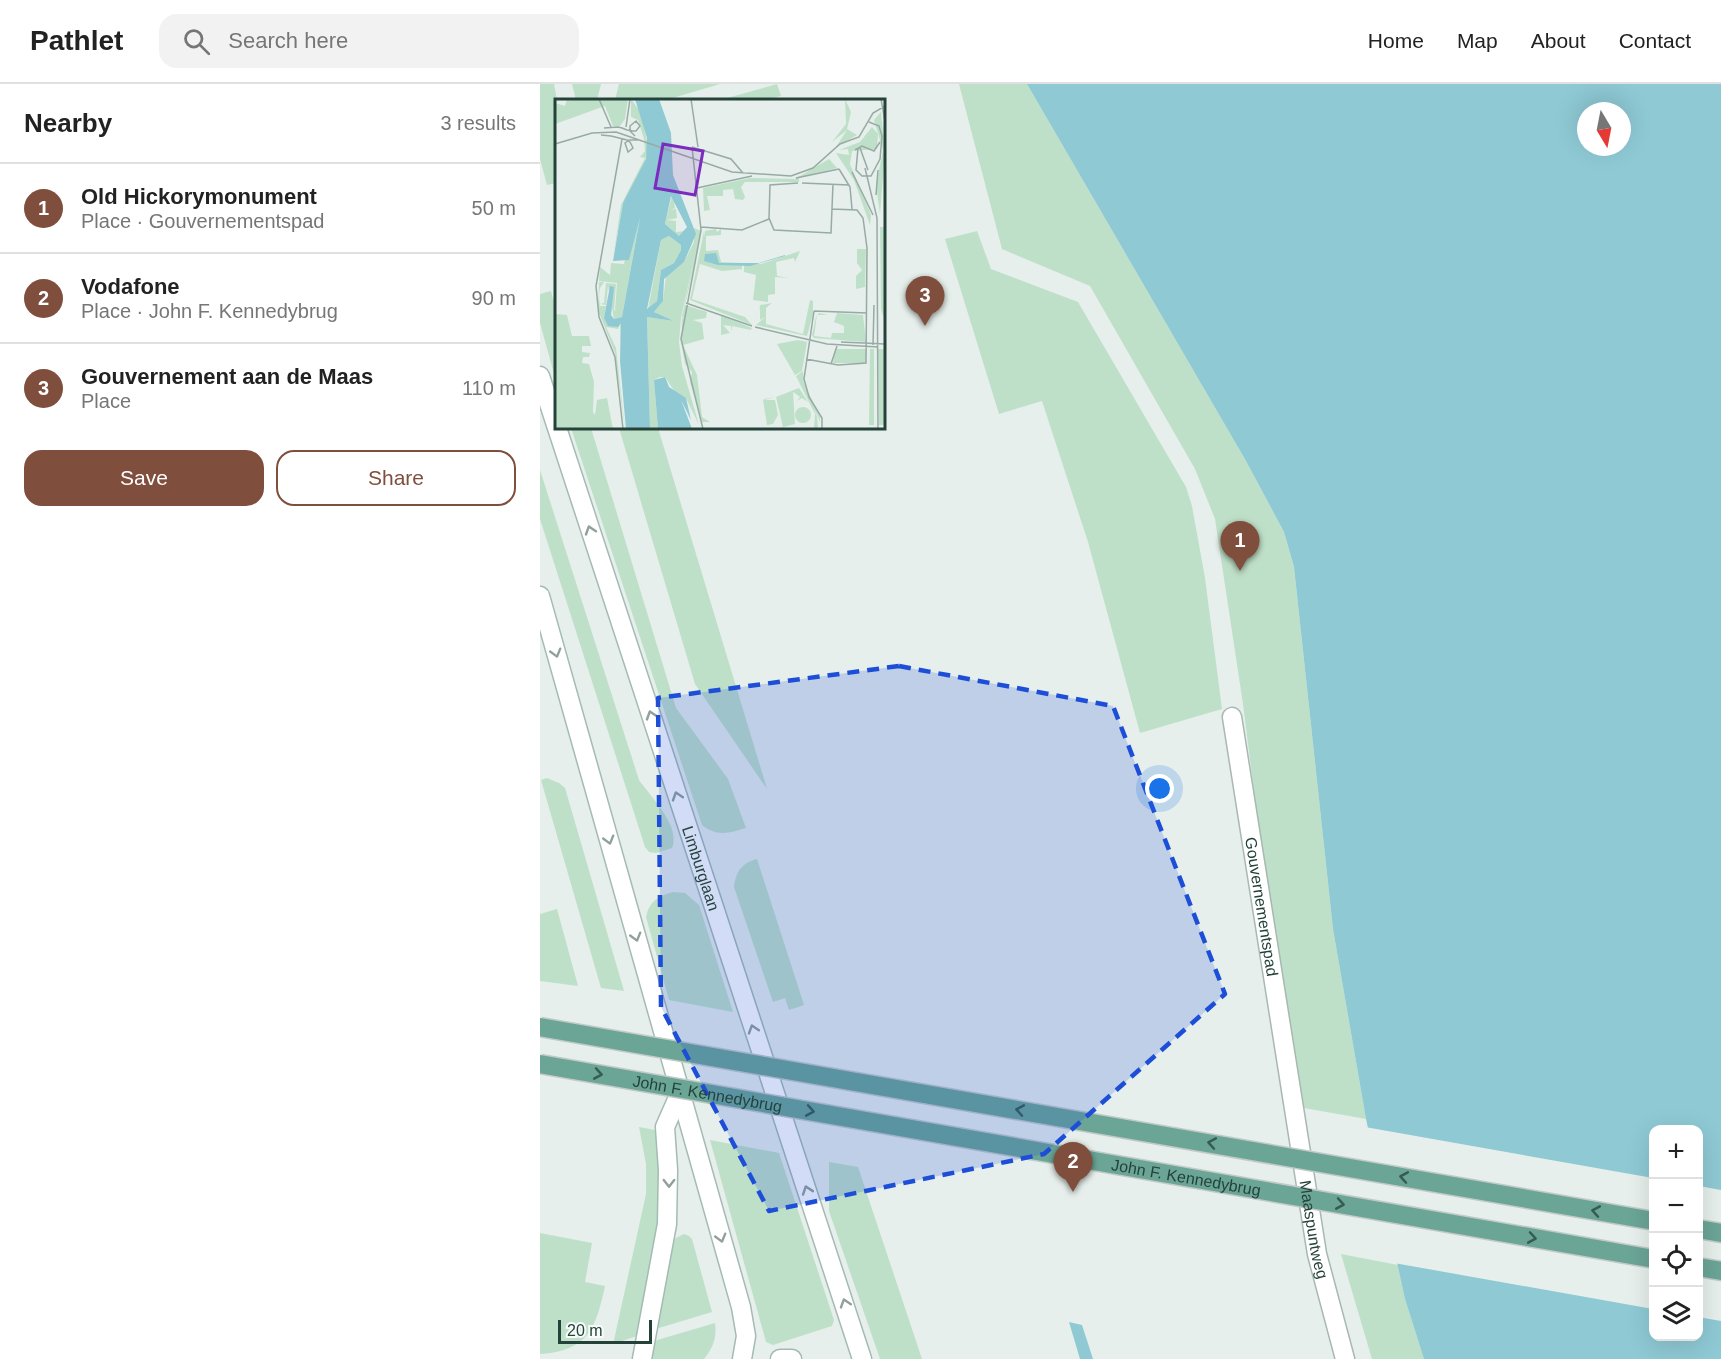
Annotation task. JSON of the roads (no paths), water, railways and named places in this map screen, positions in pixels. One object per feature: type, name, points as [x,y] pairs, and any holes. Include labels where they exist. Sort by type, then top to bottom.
[{"type":"main road","name":"Limburglaan","points":[[540,376],[555,422]]},
{"type":"main road","name":"Limburglaan","points":[[557,429],[862,1359]]},
{"type":"main road","points":[[540,596],[741,1307],[746,1336],[741,1359]]},
{"type":"main road","name":"Gouvernementspad","points":[[1232,717],[1293,1096]]},
{"type":"main road","points":[[540,1027],[1649,1220]]},
{"type":"main road","name":"John F. Kennedybrug","points":[[540,1064],[1649,1258]]},
{"type":"main road","points":[[642,1359],[667,1224],[668,1170],[665,1127],[680,1093]]},
{"type":"main road","name":"Maaspuntweg","points":[[1293,1096],[1317,1254],[1345,1359]]},
{"type":"main road","points":[[1703,1231],[1721,1233]]},
{"type":"main road","points":[[1703,1268],[1721,1271]]},
{"type":"main road","points":[[780,1359],[792,1359]]},
{"type":"water","points":[[1027,84],[1721,84],[1721,1359],[1424,1359],[1405,1299],[1366,1119],[1333,929],[1294,567],[1284,532],[1246,461]]},
{"type":"water","points":[[1069,1322],[1082,1325],[1093,1359],[1080,1359]]},
{"type":"place","name":"Gouvernement aan de Maas","points":[[925,326]]},
{"type":"place","name":"Old Hickorymonument","points":[[1240,571]]},
{"type":"place","name":"Vodafone","points":[[1073,1192]]}]
